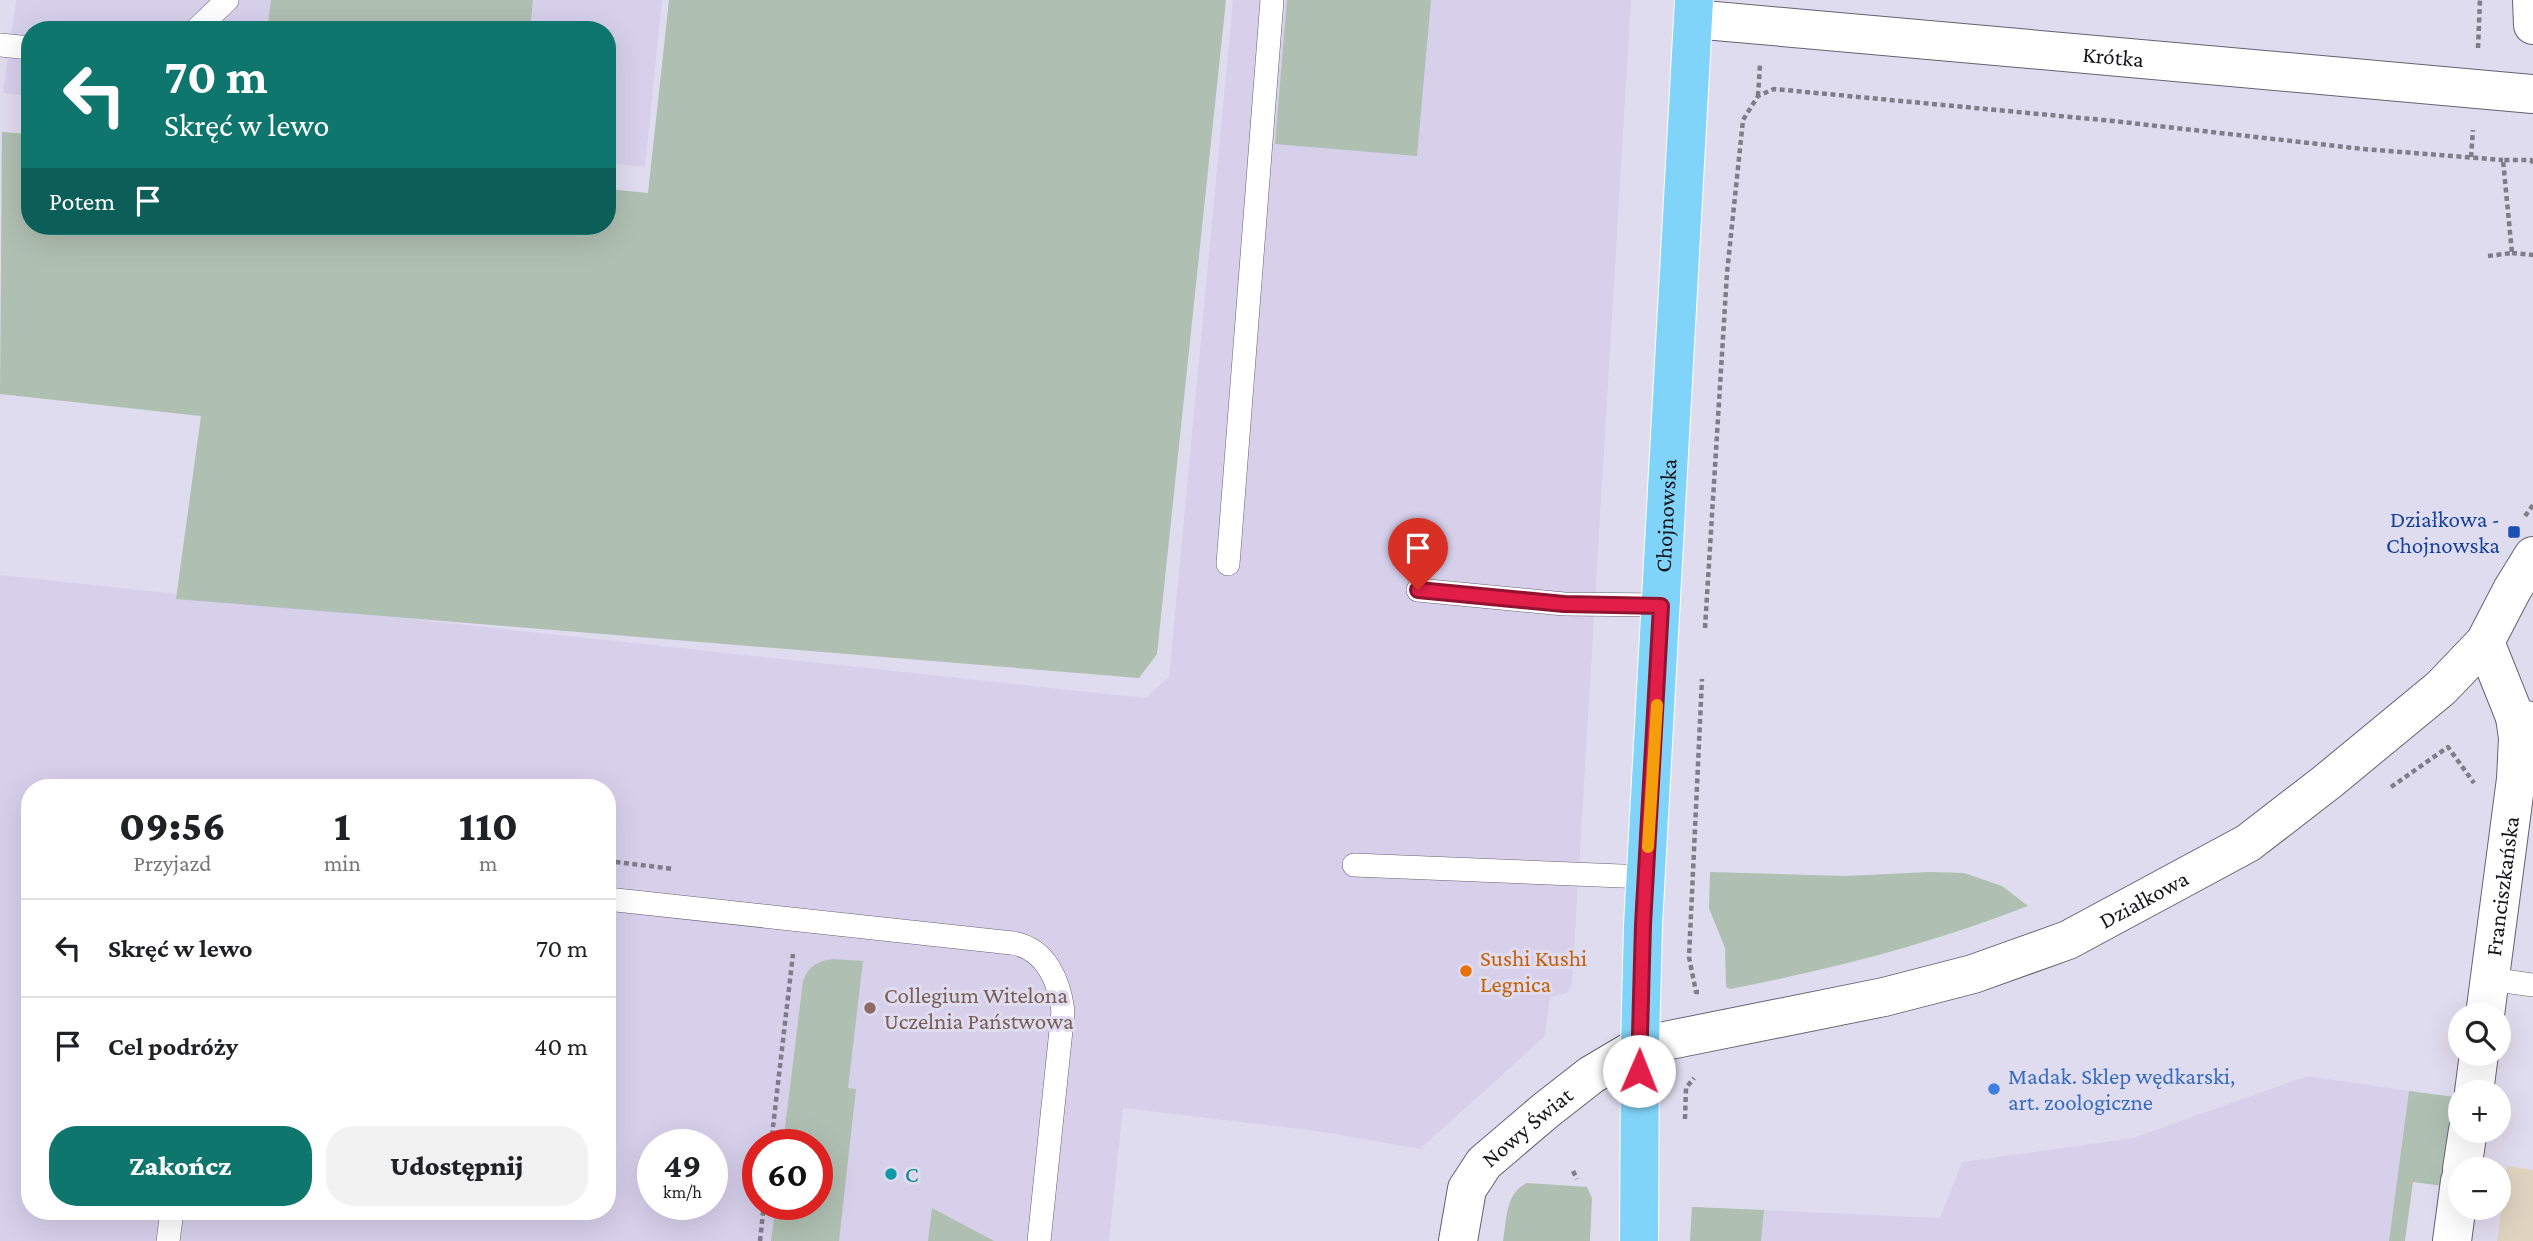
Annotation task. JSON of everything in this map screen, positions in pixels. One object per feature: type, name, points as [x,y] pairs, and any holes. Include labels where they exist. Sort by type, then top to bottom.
[{"type":"main road","name":"Chojnowska","points":[[1639,1241],[1640,1046],[1646,877],[1694,10]]},
{"type":"street","points":[[2532,0],[2533,25]]},
{"type":"street","name":"Krótka","points":[[1694,10],[2533,94]]},
{"type":"street","name":"Działkowa","points":[[1640,1046],[1884,997],[1973,974],[2068,940],[2248,843],[2441,688],[2485,642],[2512,590],[2525,540]]},
{"type":"street","name":"Franciszkańska","points":[[2485,642],[2524,719],[2518,738],[2516,779],[2488,997]]},
{"type":"street","name":"Nowy Świat","points":[[1458,1241],[1467,1189],[1485,1163],[1582,1082],[1640,1046]]},
{"type":"street","points":[[2452,1241],[2455,1220]]},
{"type":"lane","points":[[205,21],[227,0]]},
{"type":"lane","points":[[1228,564],[1272,0]]},
{"type":"lane","points":[[0,45],[21,47]]},
{"type":"lane","points":[[1418,590],[1564,604],[1661,606]]},
{"type":"lane","points":[[1354,864],[1646,877]]},
{"type":"lane","points":[[616,899],[1028,947],[1046,962],[1059,987],[1062,1026],[1039,1241]]},
{"type":"lane","points":[[2488,997],[2533,985]]},
{"type":"lane","points":[[168,1241],[171,1220]]},
{"type":"path","points":[[2477,55],[2480,0]]},
{"type":"path","points":[[1704,638],[1727,273],[1743,120],[1758,96],[1759,79]]},
{"type":"path","points":[[1758,96],[1774,89],[2113,121],[2363,149],[2530,160],[2533,163]]},
{"type":"path","points":[[2503,160],[2512,253]]},
{"type":"path","points":[[2488,256],[2512,253],[2533,255]]},
{"type":"path","points":[[2525,540],[2533,505]]},
{"type":"path","points":[[1702,678],[1689,957],[1696,992],[1709,992]]},
{"type":"path","points":[[773,1129],[796,919]]},
{"type":"path","points":[[1573,1171],[1577,1179]]},
{"type":"path","points":[[760,1241],[762,1220]]},
{"type":"shaded area","points":[[16,0],[662,0],[645,167],[616,164],[616,21],[21,21],[21,95],[3,93]]},
{"type":"shaded area","points":[[1233,0],[1631,0],[1572,985],[1567,993],[1550,997],[1545,1036],[1420,1149],[1317,1131],[1123,1108],[1109,1241],[0,1241],[0,575],[1145,698],[1169,677]]},
{"type":"shaded area","points":[[2308,1076],[2409,1091],[2389,1241],[1690,1241],[1692,1207],[1940,1218],[1962,1162],[2133,1138]]},
{"type":"shaded area","points":[[2511,1167],[2533,1170],[2533,1241],[2497,1241],[2500,1220],[2511,1220]]},
{"type":"green space","points":[[271,0],[533,0],[531,21],[268,21]]},
{"type":"green space","points":[[669,0],[1226,0],[1157,654],[1139,678],[176,599],[201,416],[0,394],[2,132],[21,133],[21,235],[616,235],[616,190],[648,193]]},
{"type":"green space","points":[[1287,0],[1431,0],[1417,156],[1275,144]]},
{"type":"green space","points":[[1710,872],[1845,876],[1964,873],[2002,886],[2028,906],[1992,920],[1881,954],[1730,989],[1726,987],[1725,948],[1709,908]]},
{"type":"green space","points":[[822,961],[863,961],[848,1088],[856,1089],[839,1241],[771,1241],[774,1220],[833,1220],[833,1129],[785,1129],[803,981],[814,965]]},
{"type":"green space","points":[[2409,1091],[2448,1096],[2449,1143],[2443,1186],[2413,1182],[2405,1241],[2389,1241]]},
{"type":"green space","points":[[1527,1183],[1587,1187],[1592,1198],[1590,1241],[1503,1241],[1511,1200]]},
{"type":"green space","points":[[1692,1207],[1764,1210],[1761,1241],[1690,1241]]},
{"type":"green space","points":[[932,1208],[994,1241],[928,1241]]},
{"type":"slow traffic","points":[[1648,847],[1657,705]]},
{"type":"place","name":"Działkowa - Chojnowska","points":[[2514,532]]},
{"type":"place","name":"Sushi Kushi Legnica","points":[[1466,971]]},
{"type":"place","name":"Collegium Witelona Uczelnia Państwowa","points":[[870,1008]]},
{"type":"place","name":"Madak. Sklep wędkarski, art. zoologiczne","points":[[1994,1089]]},
{"type":"place","name":"C","points":[[891,1174]]},
{"type":"route","points":[[1418,590],[1564,604],[1661,606],[1643,925],[1639,1071]]}]
